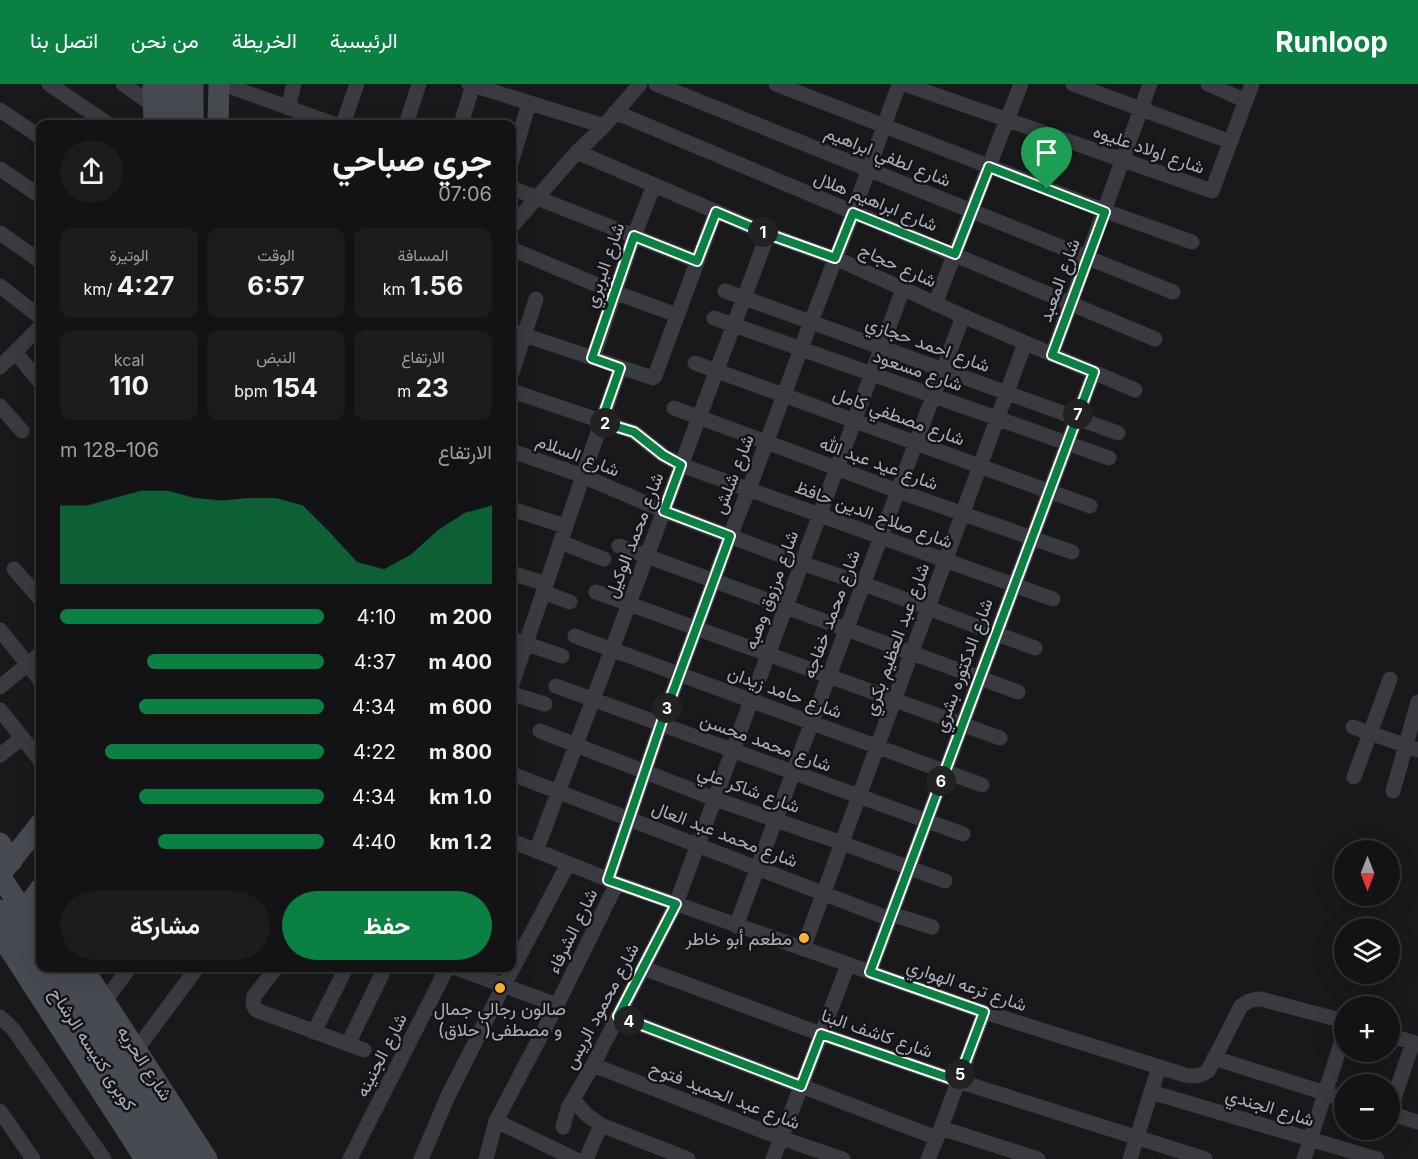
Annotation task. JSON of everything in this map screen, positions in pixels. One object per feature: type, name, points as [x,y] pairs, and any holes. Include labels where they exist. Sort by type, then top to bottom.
[{"type":"main road","points":[[153,84],[154,115]]},
{"type":"main road","points":[[173,84],[173,120]]},
{"type":"main road","points":[[193,84],[193,120]]},
{"type":"main road","points":[[218,120],[221,84]]},
{"type":"main road","points":[[36,828],[2,860],[36,928]]},
{"type":"main road","points":[[36,899],[2,941],[36,967]]},
{"type":"main road","name":"كوبرى كنيسه الرشاح","points":[[0,910],[36,962]]},
{"type":"main road","points":[[36,944],[30,949],[24,961],[36,968]]},
{"type":"main road","name":"شارع الحريه","points":[[86,972],[207,1159]]},
{"type":"main road","points":[[44,973],[145,1159]]},
{"type":"main road","name":"كوبرى كنيسه الرشاح","points":[[44,973],[165,1159]]},
{"type":"main road","name":"كوبرى كنيسه الرشاح","points":[[44,973],[187,1159]]},
{"type":"street","points":[[49,84],[102,120]]},
{"type":"street","points":[[123,84],[154,115]]},
{"type":"street","points":[[221,84],[322,120]]},
{"type":"street","points":[[288,108],[294,84]]},
{"type":"street","points":[[344,120],[357,84]]},
{"type":"street","points":[[407,120],[419,84]]},
{"type":"street","points":[[516,221],[576,152],[603,126],[640,84]]},
{"type":"street","name":"شارع لطفي ابراهيم","points":[[656,84],[1173,292]]},
{"type":"street","points":[[776,84],[1105,212],[1192,242]]},
{"type":"street","name":"شارع شلش","points":[[613,881],[629,819],[661,724],[885,127],[899,84]]},
{"type":"street","name":"شارع اولاد عليوه","points":[[904,84],[1212,192],[1231,142]]},
{"type":"street","points":[[935,304],[1021,84]]},
{"type":"street","points":[[1073,84],[1231,142],[1252,84]]},
{"type":"street","name":"شارع المعبد","points":[[1052,355],[1150,84]]},
{"type":"street","points":[[1208,84],[1246,101]]},
{"type":"street","points":[[462,120],[471,85],[603,126]]},
{"type":"street","points":[[516,147],[529,103]]},
{"type":"street","points":[[0,110],[36,134]]},
{"type":"street","name":"شارع ابراهيم هلال","points":[[615,112],[1155,339]]},
{"type":"street","name":"شارع حجاج","points":[[576,152],[768,234],[835,258],[935,304],[1135,390]]},
{"type":"street","points":[[0,169],[36,193]]},
{"type":"street","name":"شارع البربري","points":[[592,358],[654,185]]},
{"type":"street","points":[[516,190],[697,261]]},
{"type":"street","points":[[536,299],[518,333],[653,378],[716,212]]},
{"type":"street","points":[[0,233],[36,258]]},
{"type":"street","name":"شارع محمد الوكيل","points":[[536,851],[768,234]]},
{"type":"street","points":[[516,251],[614,292],[677,315]]},
{"type":"street","name":"شارع مرزوق وهبه","points":[[676,904],[903,289]]},
{"type":"street","points":[[2,290],[36,313]]},
{"type":"street","name":"شارع احمد حجازي","points":[[725,291],[1118,433]]},
{"type":"street","name":"شارع محمد خفاجه","points":[[736,926],[963,316]]},
{"type":"street","name":"شارع مسعود","points":[[714,318],[1108,458]]},
{"type":"street","points":[[0,367],[36,331]]},
{"type":"street","name":"شارع عبد العظيم بكري","points":[[803,949],[1024,343]]},
{"type":"street","points":[[15,352],[36,377]]},
{"type":"street","name":"شارع مصطفي كامل","points":[[695,363],[1090,507]]},
{"type":"street","points":[[562,656],[518,641],[544,588],[620,368]]},
{"type":"street","name":"شارع الدكتوره بشري","points":[[870,972],[1094,372]]},
{"type":"street","name":"شارع صلاح الدين حافظ","points":[[516,392],[634,432],[663,455],[681,465],[1053,599]]},
{"type":"street","points":[[0,406],[22,431]]},
{"type":"street","name":"شارع عيد عبد الله","points":[[674,408],[898,491],[1072,552]]},
{"type":"street","name":"شارع السلام","points":[[516,452],[583,476],[664,511],[801,563],[997,632],[1035,648]]},
{"type":"street","points":[[516,510],[565,526]]},
{"type":"street","points":[[560,542],[604,559]]},
{"type":"street","points":[[619,546],[1018,692]]},
{"type":"street","points":[[14,569],[36,594]]},
{"type":"street","points":[[516,575],[570,602]]},
{"type":"street","points":[[596,592],[1000,738]]},
{"type":"street","points":[[0,630],[36,675]]},
{"type":"street","name":"شارع حامد زيدان","points":[[575,636],[982,785]]},
{"type":"street","points":[[0,687],[36,657]]},
{"type":"street","points":[[1354,777],[1390,679]]},
{"type":"street","name":"شارع محمد محسن","points":[[556,686],[963,834]]},
{"type":"street","points":[[516,694],[545,705]]},
{"type":"street","points":[[1393,791],[1412,748],[1418,702]]},
{"type":"street","points":[[0,710],[36,754]]},
{"type":"street","points":[[1353,727],[1412,748]]},
{"type":"street","name":"شارع شاكر علي","points":[[540,731],[715,799],[945,881]]},
{"type":"street","points":[[0,755],[22,738]]},
{"type":"street","name":"شارع محمد عبد العال","points":[[516,776],[824,893],[891,916],[932,927]]},
{"type":"street","name":"شارع ترعه الهواري","points":[[516,843],[736,926],[984,1012],[1193,1076],[1208,1071],[1241,1006],[1253,999],[1261,999],[1334,1018]]},
{"type":"street","points":[[516,962],[568,864]]},
{"type":"street","name":"شارع الشرفاء","points":[[486,1159],[496,1121],[557,1005],[613,881]]},
{"type":"street","name":"شارع محمود الريس","points":[[562,1127],[573,1100],[676,904]]},
{"type":"street","points":[[773,1159],[848,964]]},
{"type":"street","name":"شارع كاشف البنا","points":[[643,968],[821,1034],[958,1081],[1205,1159]]},
{"type":"street","points":[[105,1001],[126,972]]},
{"type":"street","points":[[136,1050],[194,972]]},
{"type":"street","points":[[273,972],[254,996],[252,1002],[254,1008],[259,1012],[364,1050]]},
{"type":"street","points":[[314,1032],[343,972]]},
{"type":"street","points":[[348,1044],[383,972]]},
{"type":"street","name":"شارع الجنينه","points":[[350,1159],[445,972]]},
{"type":"street","points":[[467,972],[557,1005]]},
{"type":"street","points":[[421,1159],[448,1096],[511,972]]},
{"type":"street","points":[[928,1159],[984,1012]]},
{"type":"street","points":[[618,1016],[801,1086],[939,1133],[1038,1159]]},
{"type":"street","points":[[0,1017],[13,1029],[105,1159]]},
{"type":"street","points":[[1400,1038],[1416,1043],[1400,1084]]},
{"type":"street","points":[[1214,1058],[1334,1096]]},
{"type":"street","points":[[1304,1159],[1335,1062]]},
{"type":"street","name":"شارع عبد الحميد فتوح","points":[[592,1065],[781,1138],[843,1159]]},
{"type":"street","points":[[1130,1159],[1160,1067]]},
{"type":"street","name":"شارع الجندي","points":[[1151,1092],[1377,1159]]},
{"type":"street","points":[[573,1100],[586,1115],[601,1125],[688,1159]]},
{"type":"street","points":[[0,1111],[33,1159]]},
{"type":"street","points":[[1400,1116],[1418,1122]]},
{"type":"street","points":[[496,1121],[575,1159]]},
{"type":"street","points":[[586,1159],[601,1125]]},
{"type":"place","name":"مطعم أبو خاطر","points":[[804,938]]},
{"type":"place","name":"صالون رجالي جمال و مصطفى( حلاق)","points":[[500,988]]},
{"type":"route","points":[[989,167],[1047,189],[1105,212],[1052,355],[1094,372],[870,972],[984,1012],[958,1081],[821,1034],[801,1086],[618,1016],[676,904],[608,880],[661,724],[730,536],[664,511],[681,465],[655,450],[634,432],[601,422],[620,368],[592,358],[634,236],[697,261],[716,212],[835,258],[853,213],[955,254],[989,167]]}]
